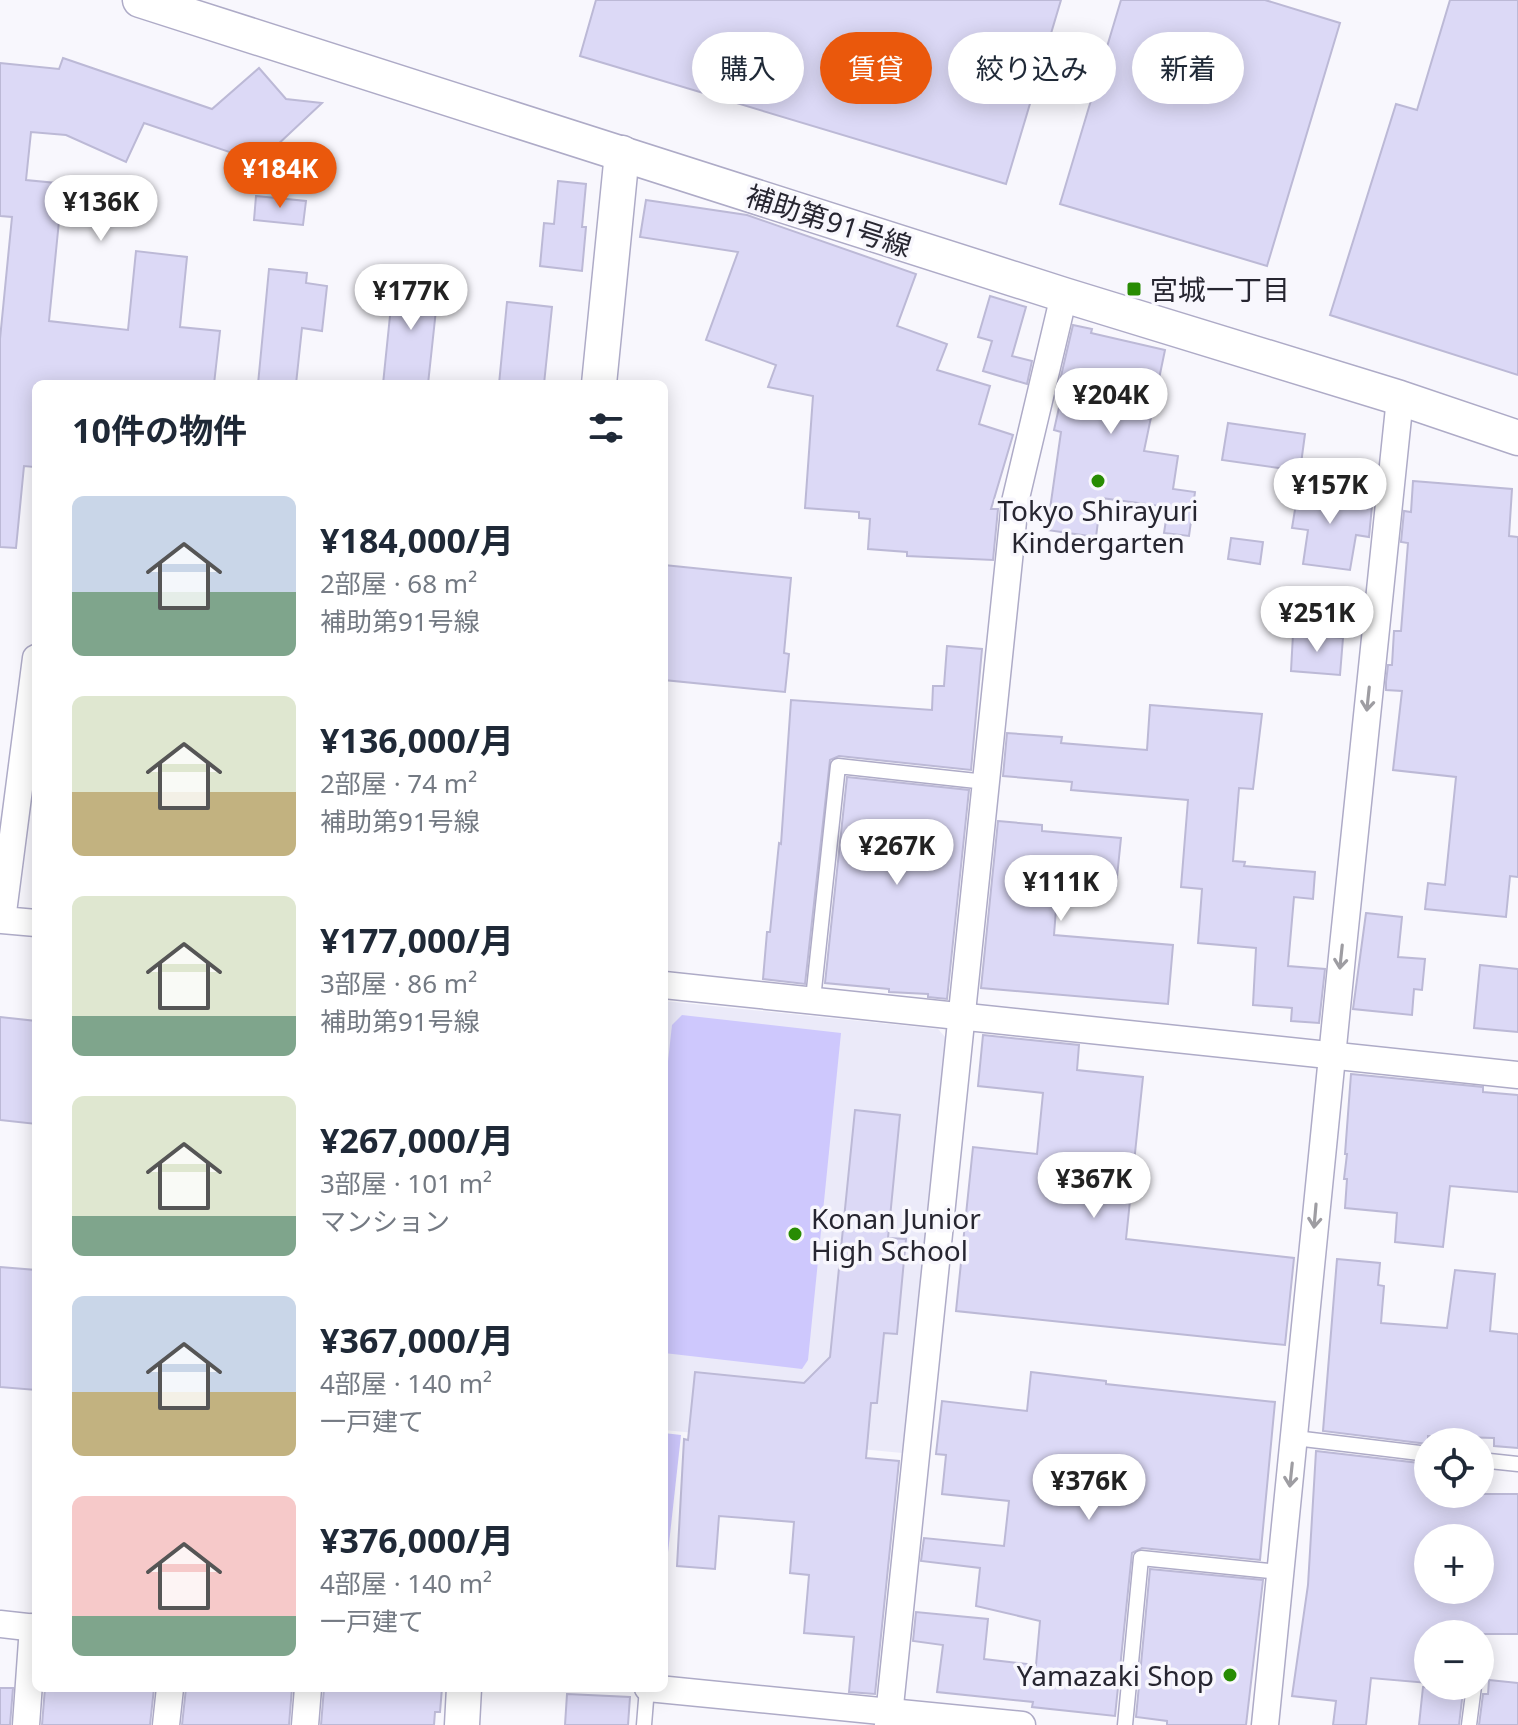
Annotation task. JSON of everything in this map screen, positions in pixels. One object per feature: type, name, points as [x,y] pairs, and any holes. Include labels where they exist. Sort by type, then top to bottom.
[{"type":"street","name":"補助第91号線","points":[[140,0],[1518,438]]},
{"type":"street","points":[[599,380],[622,153]]},
{"type":"street","points":[[889,1718],[1015,502],[1064,295]]},
{"type":"street","points":[[1265,1725],[1330,1057],[1400,398]]},
{"type":"street","points":[[32,688],[1,920],[32,923]]},
{"type":"street","points":[[668,985],[1518,1075]]},
{"type":"street","points":[[0,1624],[32,1627]]},
{"type":"street","points":[[26,1725],[32,1660]]},
{"type":"street","points":[[668,1691],[889,1718],[1022,1725]]},
{"type":"street","points":[[166,1725],[170,1692]]},
{"type":"street","points":[[305,1725],[308,1692]]},
{"type":"street","points":[[462,1725],[464,1692]]},
{"type":"lane","points":[[813,999],[838,766],[986,782]]},
{"type":"lane","points":[[1295,1438],[1414,1452]]},
{"type":"lane","points":[[1494,1461],[1518,1464]]},
{"type":"lane","points":[[1125,1725],[1141,1558],[1280,1572]]},
{"type":"lane","points":[[644,1725],[647,1692]]},
{"type":"lane","points":[[1469,1725],[1472,1700]]},
{"type":"shaded area","name":"Konan Junior High School","points":[[668,1001],[938,1029],[946,1038],[902,1453],[668,1430]]},
{"type":"shaded area","points":[[682,1015],[841,1033],[808,1360],[802,1369],[668,1353],[668,1061],[672,1025]]},
{"type":"shaded area","points":[[668,1433],[681,1435],[668,1553]]},
{"type":"building","points":[[596,0],[1061,0],[1051,32],[948,32],[948,104],[1030,104],[1006,184],[740,104],[804,104],[804,32],[692,32],[692,90],[580,56]]},
{"type":"building","points":[[1121,0],[1265,0],[1340,23],[1267,266],[1060,204],[1090,104],[1116,104],[1116,32],[1111,32]]},
{"type":"building","points":[[1450,0],[1518,0],[1518,375],[1330,315],[1396,104],[1417,110]]},
{"type":"building","points":[[63,58],[212,109],[259,68],[286,99],[322,103],[259,162],[144,123],[126,162],[66,135],[31,132],[26,180],[77,185],[73,222],[59,221],[49,321],[128,330],[136,251],[187,257],[180,327],[220,331],[214,380],[32,380],[32,467],[24,466],[16,548],[0,547],[0,339],[12,217],[0,216],[0,63],[59,69]]},
{"type":"building","points":[[558,181],[586,184],[582,271],[540,266],[544,223],[554,224]]},
{"type":"building","points":[[256,196],[306,201],[303,225],[254,220]]},
{"type":"building","points":[[646,200],[747,215],[916,274],[897,326],[947,344],[937,370],[990,386],[979,424],[1013,435],[991,509],[998,509],[993,560],[907,556],[907,552],[868,549],[870,519],[859,518],[859,512],[805,508],[813,396],[768,387],[776,365],[706,340],[738,252],[640,237]]},
{"type":"building","points":[[269,269],[307,273],[306,283],[327,286],[322,331],[302,328],[296,380],[258,380]]},
{"type":"building","points":[[394,277],[439,282],[428,380],[383,380]]},
{"type":"building","points":[[990,296],[1026,307],[1012,356],[1032,361],[1027,384],[983,371],[992,341],[978,337]]},
{"type":"building","points":[[507,302],[552,307],[544,380],[499,380]]},
{"type":"building","points":[[1073,325],[1092,329],[1091,333],[1165,350],[1144,451],[1178,456],[1173,489],[1195,492],[1189,536],[1164,533],[1168,507],[1101,498],[1096,537],[1047,530],[1061,432],[1054,430],[1062,394],[1057,393]]},
{"type":"building","points":[[1228,423],[1305,434],[1300,471],[1222,460]]},
{"type":"building","points":[[1413,481],[1512,489],[1509,536],[1518,537],[1518,877],[1510,876],[1506,917],[1425,909],[1428,883],[1445,885],[1456,777],[1393,770],[1402,691],[1386,690],[1386,682],[1388,665],[1392,665],[1394,631],[1401,631],[1408,543],[1401,542],[1404,511],[1411,512]]},
{"type":"building","points":[[1299,485],[1353,493],[1351,503],[1372,506],[1369,537],[1356,535],[1350,570],[1303,564],[1308,530],[1292,528]]},
{"type":"building","points":[[1231,538],[1263,542],[1260,564],[1228,559]]},
{"type":"building","points":[[668,565],[791,578],[784,653],[789,654],[785,692],[668,680]]},
{"type":"building","points":[[1293,634],[1343,638],[1340,675],[1291,671]]},
{"type":"building","points":[[947,646],[982,649],[971,770],[839,756],[830,760],[805,984],[763,979],[781,844],[791,700],[932,710],[933,686],[944,686]]},
{"type":"building","points":[[1150,705],[1262,714],[1253,789],[1239,788],[1233,861],[1245,862],[1244,866],[1315,872],[1313,899],[1294,897],[1288,966],[1325,969],[1319,1023],[1291,1021],[1292,1008],[1253,1005],[1256,948],[1198,943],[1202,889],[1181,887],[1188,800],[1071,790],[1072,782],[1003,776],[1007,733],[1062,737],[1061,743],[1147,750]]},
{"type":"building","points":[[847,777],[969,790],[947,999],[928,997],[928,994],[825,983]]},
{"type":"building","points":[[998,821],[1042,825],[1042,831],[1121,838],[1116,887],[1058,883],[1054,935],[1173,945],[1168,1004],[981,988]]},
{"type":"building","points":[[1366,913],[1402,917],[1398,957],[1425,959],[1422,990],[1414,989],[1412,1015],[1353,1009]]},
{"type":"building","points":[[1480,965],[1518,969],[1518,1032],[1474,1028]]},
{"type":"building","points":[[0,1017],[32,1021],[32,1124],[0,1120]]},
{"type":"building","points":[[983,1035],[1079,1045],[1077,1070],[1143,1077],[1126,1239],[1294,1258],[1285,1345],[956,1311],[973,1147],[1037,1154],[1043,1093],[978,1086]]},
{"type":"building","points":[[1351,1074],[1483,1087],[1483,1092],[1518,1095],[1518,1192],[1450,1186],[1443,1247],[1395,1242],[1397,1213],[1345,1208],[1345,1154]]},
{"type":"building","points":[[855,1110],[900,1115],[888,1238],[906,1239],[897,1334],[884,1333],[877,1403],[871,1403],[866,1458],[899,1461],[875,1694],[849,1692],[854,1637],[804,1633],[809,1575],[790,1573],[794,1522],[719,1516],[715,1569],[677,1566],[684,1439],[688,1440],[695,1372],[804,1383],[830,1357]]},
{"type":"building","points":[[1337,1259],[1380,1263],[1378,1285],[1384,1286],[1381,1323],[1447,1328],[1455,1270],[1495,1274],[1490,1331],[1518,1334],[1518,1448],[1494,1446],[1494,1428],[1414,1428],[1414,1442],[1323,1431]]},
{"type":"building","points":[[0,1267],[32,1270],[32,1390],[0,1387]]},
{"type":"building","points":[[1031,1372],[1106,1381],[1106,1384],[1275,1402],[1260,1560],[1142,1548],[1132,1553],[1115,1716],[1032,1707],[1033,1702],[937,1692],[943,1645],[913,1641],[916,1612],[988,1619],[984,1659],[1036,1665],[1040,1621],[976,1606],[980,1568],[921,1561],[924,1538],[1004,1546],[1009,1501],[942,1494],[946,1455],[936,1454],[942,1401],[1027,1411]]},
{"type":"building","points":[[1316,1451],[1414,1462],[1414,1508],[1494,1508],[1494,1494],[1518,1494],[1518,1634],[1494,1634],[1494,1620],[1414,1620],[1414,1682],[1371,1678],[1366,1725],[1333,1725],[1336,1701],[1292,1696],[1308,1585]]},
{"type":"building","points":[[1150,1569],[1263,1580],[1246,1725],[1167,1725],[1167,1721],[1136,1717]]},
{"type":"building","points":[[1494,1681],[1518,1683],[1518,1725],[1479,1725],[1482,1700],[1494,1700]]},
{"type":"building","points":[[0,1688],[13,1688],[10,1725],[0,1725]]},
{"type":"building","points":[[45,1692],[154,1692],[150,1725],[42,1725]]},
{"type":"building","points":[[186,1692],[292,1692],[289,1725],[182,1725]]},
{"type":"building","points":[[324,1692],[442,1692],[440,1712],[435,1712],[434,1725],[321,1725]]},
{"type":"building","points":[[567,1694],[630,1697],[628,1725],[565,1725]]},
{"type":"building","points":[[1422,1700],[1462,1700],[1459,1725],[1419,1725]]},
{"type":"place","name":"宮城一丁目","points":[[1134,289]]},
{"type":"place","name":"Tokyo Shirayuri Kindergarten","points":[[1098,481]]},
{"type":"place","name":"Konan Junior High School","points":[[795,1234]]},
{"type":"place","name":"Yamazaki Shop","points":[[1230,1675]]}]
